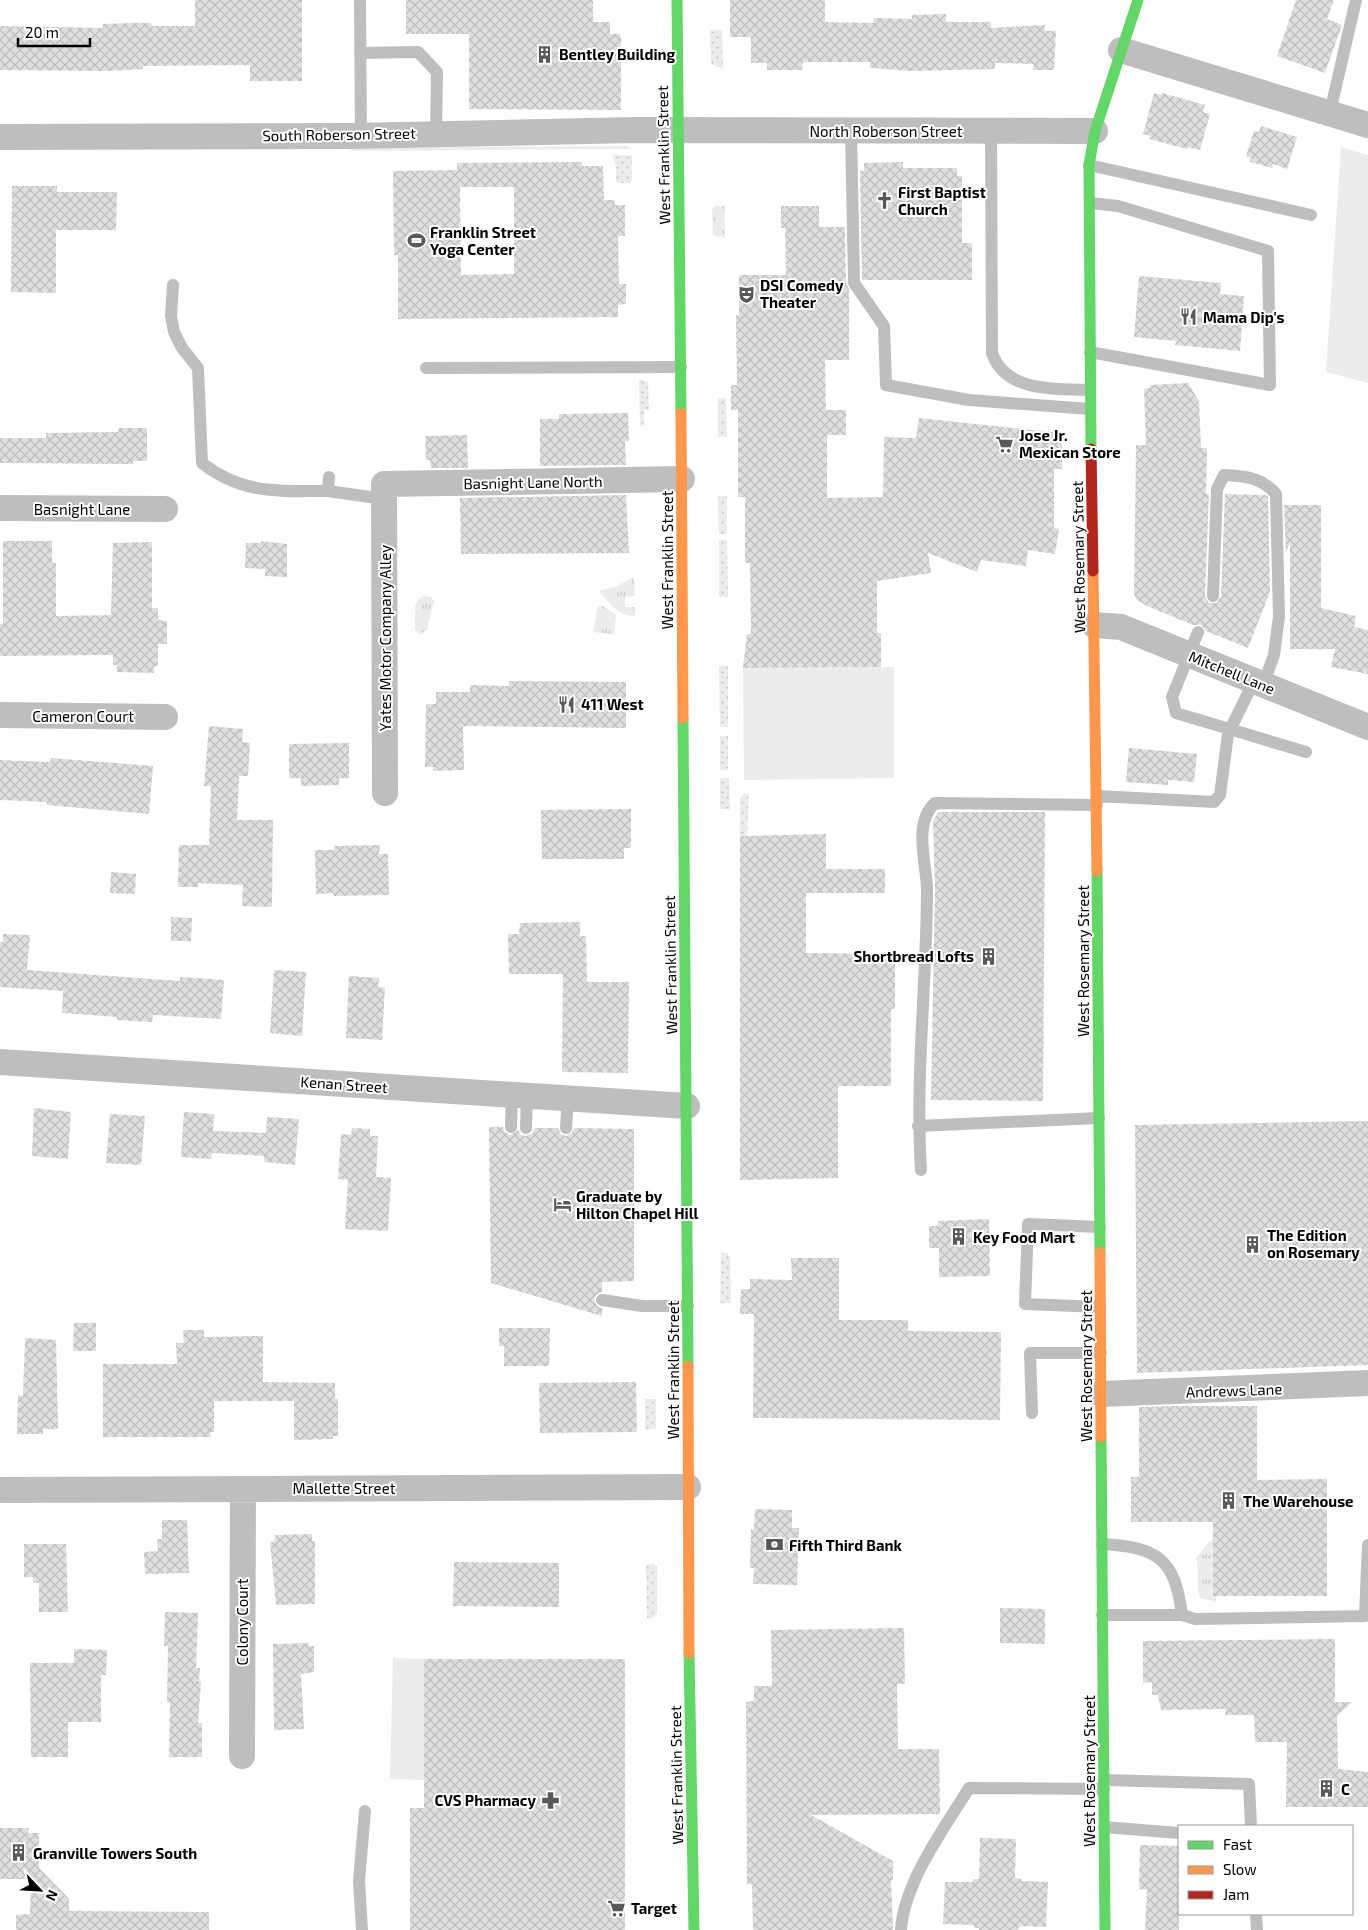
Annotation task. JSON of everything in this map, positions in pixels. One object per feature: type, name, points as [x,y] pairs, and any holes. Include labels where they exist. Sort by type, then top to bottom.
[{"type":"street","name":"West Franklin Street","points":[[677,0],[687,1106],[688,1488],[694,1930]]},
{"type":"street","name":"West Rosemary Street","points":[[1105,1930],[1097,800],[1089,390],[1089,165],[1094,131],[1138,0]]},
{"type":"street","points":[[1121,50],[1368,125]]},
{"type":"street","name":"North Roberson Street","points":[[678,130],[1094,131]]},
{"type":"street","name":"South Roberson Street","points":[[0,137],[361,135],[436,132],[678,130]]},
{"type":"street","name":"Basnight Lane North","points":[[384,492],[682,479]]},
{"type":"street","name":"Yates Motor Company Alley","points":[[384,492],[385,793]]},
{"type":"street","name":"Basnight Lane","points":[[0,508],[165,509]]},
{"type":"street","name":"Mitchell Lane","points":[[1094,625],[1121,627],[1193,643],[1258,683],[1368,727]]},
{"type":"street","name":"Cameron Court","points":[[0,715],[166,717]]},
{"type":"street","name":"Kenan Street","points":[[0,1062],[687,1106]]},
{"type":"street","name":"Andrews Lane","points":[[1101,1394],[1368,1383]]},
{"type":"street","name":"Mallette Street","points":[[0,1490],[688,1488]]},
{"type":"street","name":"Colony Court","points":[[242,1756],[243,1489]]},
{"type":"lane","points":[[360,0],[361,135]]},
{"type":"lane","points":[[1330,112],[1356,0]]},
{"type":"lane","points":[[360,53],[418,52],[437,72],[436,132]]},
{"type":"lane","points":[[851,131],[854,284],[884,326],[886,385],[969,400],[1090,409]]},
{"type":"lane","points":[[992,131],[992,353],[996,364],[1012,379],[1031,386],[1089,390]]},
{"type":"lane","points":[[1089,165],[1311,214]]},
{"type":"lane","points":[[1090,203],[1118,206],[1268,251],[1270,385],[1090,352]]},
{"type":"lane","points":[[173,285],[171,316],[174,332],[182,348],[198,368],[202,463],[219,476],[257,490],[384,492]]},
{"type":"lane","points":[[426,368],[681,367]]},
{"type":"lane","points":[[921,1170],[918,1126],[927,886],[923,841],[928,811],[935,804],[1097,800],[1214,802],[1220,795],[1230,729],[1274,655],[1279,616],[1276,494],[1266,483],[1247,476],[1224,475],[1217,489],[1213,596]]},
{"type":"lane","points":[[328,491],[329,477]]},
{"type":"lane","points":[[1193,643],[1172,697],[1176,713],[1306,752]]},
{"type":"lane","points":[[511,1127],[519,1094]]},
{"type":"lane","points":[[519,1094],[526,1128]]},
{"type":"lane","points":[[566,1128],[568,1097]]},
{"type":"lane","points":[[918,1126],[1099,1118]]},
{"type":"lane","points":[[1100,1227],[1028,1224],[1025,1304],[1100,1307]]},
{"type":"lane","points":[[602,1300],[642,1306],[688,1306]]},
{"type":"lane","points":[[1032,1413],[1030,1353],[1100,1353]]},
{"type":"lane","points":[[1102,1544],[1130,1546],[1154,1553],[1168,1567],[1179,1593],[1182,1615]]},
{"type":"lane","points":[[1102,1615],[1182,1615],[1195,1619],[1365,1616],[1368,1544]]},
{"type":"lane","points":[[902,1930],[912,1890],[926,1858],[969,1788],[1104,1784],[1249,1784],[1251,1825]]},
{"type":"lane","points":[[362,1930],[360,1880],[366,1811]]},
{"type":"lane","points":[[1104,1827],[1178,1834]]},
{"type":"lane","points":[[1256,1915],[1257,1930]]},
{"type":"green space","points":[[710,30],[722,30],[723,69],[711,64]]},
{"type":"green space","points":[[627,146],[630,149],[350,151],[353,148]]},
{"type":"green space","points":[[1341,147],[1368,155],[1368,383],[1326,372]]},
{"type":"green space","points":[[613,155],[632,155],[632,180],[630,183],[616,183],[616,167]]},
{"type":"green space","points":[[714,206],[725,206],[725,238],[713,235],[712,210]]},
{"type":"green space","points":[[639,379],[648,382],[649,410],[644,410],[644,426],[640,426]]},
{"type":"green space","points":[[718,398],[726,398],[727,437],[718,437]]},
{"type":"green space","points":[[718,496],[727,496],[727,534],[719,534]]},
{"type":"green space","points":[[719,540],[727,540],[728,597],[719,597]]},
{"type":"green space","points":[[634,577],[635,596],[625,597],[625,607],[635,607],[635,616],[629,616],[623,614],[610,604],[599,591],[617,586]]},
{"type":"green space","points":[[424,596],[431,597],[434,601],[427,629],[421,635],[415,630],[415,607],[418,599]]},
{"type":"green space","points":[[598,606],[603,606],[616,615],[614,634],[593,632]]},
{"type":"green space","points":[[719,666],[728,666],[728,727],[720,727]]},
{"type":"green space","points":[[894,667],[894,778],[744,780],[743,668]]},
{"type":"green space","points":[[720,736],[728,736],[728,770],[720,770]]},
{"type":"green space","points":[[720,778],[729,778],[730,809],[720,809]]},
{"type":"green space","points":[[744,794],[749,794],[747,836],[740,836],[740,798]]},
{"type":"green space","points":[[721,1253],[727,1253],[730,1257],[731,1303],[720,1303]]},
{"type":"green space","points":[[645,1399],[656,1399],[656,1429],[645,1430]]},
{"type":"green space","points":[[1215,1535],[1216,1602],[1200,1598],[1196,1558]]},
{"type":"green space","points":[[654,1564],[657,1567],[657,1614],[653,1618],[647,1618],[646,1565]]},
{"type":"green space","points":[[393,1658],[424,1659],[424,1780],[390,1779]]},
{"type":"building","points":[[195,0],[302,0],[302,81],[250,81],[250,65],[143,66],[143,69],[108,71],[0,70],[0,26],[103,28],[102,24],[151,23],[152,26],[195,26]]},
{"type":"building","name":"Bentley Building","points":[[406,0],[593,0],[593,22],[610,22],[610,34],[621,34],[621,110],[469,109],[469,34],[406,34]]},
{"type":"building","points":[[730,0],[825,0],[825,22],[873,23],[874,18],[912,19],[912,15],[946,14],[946,22],[991,22],[991,28],[1045,25],[1045,31],[1056,31],[1054,70],[1033,70],[1034,64],[995,63],[995,69],[912,71],[870,68],[870,62],[803,62],[802,70],[767,70],[767,63],[751,63],[751,37],[730,37]]},
{"type":"building","points":[[1296,0],[1334,0],[1327,19],[1342,25],[1325,73],[1277,56]]},
{"type":"building","points":[[1154,93],[1161,95],[1162,93],[1205,105],[1203,112],[1210,114],[1200,150],[1187,147],[1187,149],[1149,139],[1150,136],[1143,134]]},
{"type":"building","points":[[1261,126],[1297,137],[1287,169],[1273,164],[1272,168],[1250,162],[1251,158],[1246,156],[1254,131],[1259,132]]},
{"type":"building","points":[[582,162],[582,166],[603,166],[604,200],[615,200],[615,205],[625,205],[625,236],[618,236],[619,284],[626,284],[626,304],[618,305],[618,317],[398,319],[398,255],[394,255],[393,171],[457,170],[457,163]],"holes":[[[460,187],[514,187],[514,274],[461,275]]]},
{"type":"building","name":"First Baptist Church","points":[[903,162],[903,168],[957,168],[957,176],[962,176],[962,243],[972,243],[972,280],[862,280],[860,171],[864,171],[864,163]]},
{"type":"building","points":[[12,186],[57,186],[57,192],[117,192],[116,230],[56,230],[56,293],[11,292]]},
{"type":"building","points":[[781,206],[819,206],[819,227],[845,227],[846,283],[849,289],[849,360],[825,360],[826,410],[846,410],[846,435],[827,435],[827,498],[883,497],[884,437],[916,438],[919,418],[1062,433],[1062,469],[1054,469],[1054,528],[1059,529],[1055,554],[1028,550],[1026,566],[981,560],[977,572],[928,553],[931,573],[877,581],[877,633],[881,633],[881,667],[743,668],[747,634],[751,634],[750,563],[745,563],[745,497],[738,497],[738,410],[731,410],[731,385],[737,385],[736,315],[739,315],[739,275],[786,275],[785,228],[781,228]]},
{"type":"building","name":"Mama Dip's","points":[[1139,276],[1221,283],[1220,294],[1244,296],[1240,351],[1175,345],[1176,341],[1134,337]]},
{"type":"building","points":[[1188,383],[1199,401],[1201,448],[1207,448],[1206,494],[1209,494],[1205,596],[1209,603],[1217,603],[1221,596],[1225,494],[1265,495],[1268,497],[1270,592],[1248,648],[1206,631],[1201,625],[1193,625],[1147,606],[1137,600],[1134,594],[1136,445],[1146,445],[1144,389],[1150,388],[1150,385]]},
{"type":"building","points":[[628,413],[629,441],[625,441],[626,465],[540,466],[540,419],[559,419],[559,414]]},
{"type":"building","points":[[119,428],[147,428],[147,461],[133,461],[133,464],[0,463],[0,438],[46,438],[46,433],[118,432]]},
{"type":"building","points":[[467,435],[468,468],[431,468],[430,460],[426,460],[425,436]]},
{"type":"building","points":[[626,495],[629,553],[461,554],[460,498]]},
{"type":"building","points":[[1284,505],[1321,505],[1321,608],[1356,616],[1354,627],[1368,630],[1368,674],[1331,667],[1335,649],[1290,649],[1290,542],[1286,553]]},
{"type":"building","points":[[3,541],[52,541],[52,563],[56,563],[56,616],[111,615],[113,543],[152,542],[152,608],[158,608],[158,620],[167,621],[167,644],[158,644],[158,666],[154,666],[154,673],[117,672],[117,665],[113,665],[113,655],[0,656],[0,624],[3,624]]},
{"type":"building","points":[[261,541],[287,544],[287,577],[265,576],[265,569],[245,568],[246,543],[261,543]]},
{"type":"building","points":[[509,681],[626,682],[626,728],[463,726],[464,770],[433,771],[433,767],[425,767],[426,704],[436,704],[436,692],[470,692],[470,685],[509,686]]},
{"type":"building","points":[[209,726],[243,729],[242,742],[250,743],[248,776],[239,776],[237,820],[273,820],[272,907],[242,906],[243,885],[198,883],[198,887],[178,887],[179,845],[209,845],[211,786],[204,786]]},
{"type":"building","points":[[349,743],[349,778],[339,778],[339,785],[301,786],[301,778],[289,778],[289,744]]},
{"type":"building","points":[[1129,748],[1197,754],[1194,782],[1168,780],[1168,785],[1126,782]]},
{"type":"building","points":[[51,758],[153,766],[149,814],[47,805],[47,802],[0,800],[0,760],[50,762]]},
{"type":"building","points":[[631,809],[631,848],[624,848],[624,859],[542,859],[541,810]]},
{"type":"building","name":"Shortbread Lofts","points":[[938,812],[1045,812],[1043,1101],[931,1100],[935,888],[933,821]]},
{"type":"building","points":[[826,834],[826,869],[885,869],[885,893],[806,893],[806,953],[895,954],[895,1009],[891,1009],[891,1086],[838,1086],[838,1178],[740,1180],[740,836]]},
{"type":"building","points":[[380,845],[379,854],[388,854],[389,895],[334,896],[333,893],[316,894],[315,850],[334,850],[334,846]]},
{"type":"building","points":[[111,872],[136,874],[135,894],[110,893]]},
{"type":"building","points":[[171,917],[192,918],[191,941],[171,941]]},
{"type":"building","points":[[580,922],[580,936],[586,936],[587,982],[629,982],[628,1073],[562,1072],[563,974],[509,974],[508,934],[519,934],[520,923]]},
{"type":"building","points":[[3,934],[30,935],[27,970],[180,981],[180,977],[224,980],[221,1019],[153,1015],[152,1022],[62,1013],[63,991],[0,987],[0,942],[3,942]]},
{"type":"building","points":[[274,970],[306,972],[302,1036],[270,1033]]},
{"type":"building","points":[[349,976],[379,978],[378,987],[385,988],[382,1040],[346,1038]]},
{"type":"building","points":[[34,1108],[71,1112],[68,1159],[32,1156]]},
{"type":"building","points":[[184,1112],[214,1114],[213,1131],[266,1133],[267,1117],[299,1119],[295,1165],[264,1162],[264,1156],[212,1153],[211,1159],[181,1157]]},
{"type":"building","points":[[110,1114],[145,1116],[141,1165],[106,1163]]},
{"type":"building","name":"The Edition on Rosemary","points":[[1368,1121],[1368,1365],[1137,1373],[1135,1125]]},
{"type":"building","name":"Graduate by Hilton Chapel Hill","points":[[489,1127],[503,1127],[504,1131],[510,1135],[518,1130],[521,1135],[526,1136],[533,1133],[534,1128],[558,1128],[561,1134],[566,1136],[572,1133],[574,1128],[634,1129],[634,1281],[602,1282],[602,1292],[596,1295],[594,1299],[597,1306],[602,1308],[602,1316],[491,1283]]},
{"type":"building","points":[[352,1128],[370,1129],[370,1136],[378,1136],[376,1177],[391,1178],[388,1231],[345,1229],[348,1180],[338,1179],[341,1134],[351,1135]]},
{"type":"building","name":"Key Food Mart","points":[[989,1219],[990,1276],[939,1277],[939,1248],[929,1248],[929,1226],[938,1226],[938,1221]]},
{"type":"building","points":[[791,1258],[839,1258],[839,1320],[908,1320],[908,1331],[1001,1332],[1000,1420],[753,1418],[754,1314],[740,1314],[741,1289],[750,1289],[750,1279],[792,1280]]},
{"type":"building","points":[[74,1323],[96,1323],[96,1351],[73,1351]]},
{"type":"building","points":[[499,1328],[550,1328],[549,1366],[504,1366],[504,1346],[499,1346]]},
{"type":"building","points":[[183,1330],[204,1330],[204,1337],[263,1336],[263,1382],[335,1383],[335,1399],[338,1399],[338,1436],[333,1436],[333,1439],[294,1440],[294,1401],[214,1401],[214,1432],[210,1432],[211,1437],[103,1437],[103,1364],[177,1364],[176,1343],[184,1343]]},
{"type":"building","points":[[25,1338],[56,1340],[58,1429],[43,1429],[43,1434],[17,1434],[18,1395],[23,1396]]},
{"type":"building","points":[[636,1382],[637,1432],[540,1433],[539,1383]]},
{"type":"building","name":"The Warehouse","points":[[1257,1406],[1257,1480],[1327,1479],[1327,1596],[1213,1596],[1213,1522],[1131,1522],[1131,1477],[1139,1477],[1139,1407]]},
{"type":"building","name":"Fifth Third Bank","points":[[755,1509],[792,1510],[792,1528],[799,1528],[797,1585],[753,1584],[754,1568],[750,1568],[751,1529],[754,1530]]},
{"type":"building","points":[[162,1520],[187,1520],[189,1573],[145,1574],[144,1552],[158,1551],[157,1539],[162,1539]]},
{"type":"building","points":[[312,1534],[312,1541],[315,1541],[315,1604],[276,1605],[270,1542],[274,1542],[275,1535]]},
{"type":"building","points":[[24,1544],[66,1544],[68,1612],[39,1612],[39,1583],[33,1583],[33,1577],[24,1577]]},
{"type":"building","points":[[454,1562],[559,1563],[559,1607],[453,1606]]},
{"type":"building","points":[[1000,1608],[1045,1609],[1045,1644],[1000,1643]]},
{"type":"building","points":[[165,1612],[198,1613],[196,1668],[200,1668],[199,1681],[201,1682],[198,1723],[202,1723],[202,1757],[169,1757],[170,1702],[167,1702],[168,1646],[164,1646]]},
{"type":"building","points":[[904,1628],[905,1684],[897,1684],[898,1749],[939,1749],[940,1814],[811,1815],[893,1861],[893,1880],[891,1880],[893,1930],[753,1930],[752,1884],[747,1884],[746,1702],[754,1701],[754,1686],[772,1686],[771,1630]]},
{"type":"building","points":[[1335,1639],[1335,1702],[1352,1702],[1337,1716],[1338,1769],[1368,1772],[1368,1807],[1286,1807],[1287,1742],[1255,1742],[1254,1715],[1225,1715],[1225,1709],[1161,1710],[1158,1695],[1152,1695],[1152,1682],[1143,1683],[1143,1641]]},
{"type":"building","points":[[309,1643],[309,1646],[314,1646],[314,1672],[301,1674],[304,1729],[274,1730],[273,1644]]},
{"type":"building","points":[[74,1649],[107,1650],[106,1675],[101,1675],[101,1722],[68,1722],[68,1757],[31,1757],[30,1663],[74,1663]]},
{"type":"building","points":[[424,1659],[625,1659],[625,1930],[410,1930],[410,1808],[424,1808]]},
{"type":"building","points":[[0,1828],[29,1828],[28,1833],[39,1833],[39,1868],[69,1899],[69,1911],[209,1912],[209,1930],[16,1930],[16,1915],[30,1914],[31,1879],[0,1879]]},
{"type":"building","points":[[980,1838],[1016,1839],[1015,1878],[1021,1879],[1021,1881],[1048,1882],[1046,1927],[1021,1926],[1017,1930],[979,1930],[979,1928],[974,1928],[974,1925],[943,1924],[945,1882],[973,1882],[973,1879],[979,1879]]},
{"type":"building","points":[[1140,1845],[1178,1846],[1179,1930],[1145,1930],[1147,1890],[1139,1889]]},
{"type":"traffic: fast","points":[[677,0],[681,413]]},
{"type":"traffic: fast","points":[[1091,449],[1089,165],[1095,131],[1138,0]]},
{"type":"traffic: fast","points":[[683,718],[688,1366]]},
{"type":"traffic: fast","points":[[1097,871],[1100,1252]]},
{"type":"traffic: fast","points":[[1101,1437],[1105,1930]]},
{"type":"traffic: fast","points":[[689,1653],[694,1930]]},
{"type":"traffic: slow","points":[[681,413],[683,718]]},
{"type":"traffic: slow","points":[[1093,571],[1097,871]]},
{"type":"traffic: slow","points":[[1100,1252],[1101,1437]]},
{"type":"traffic: slow","points":[[688,1366],[689,1653]]},
{"type":"traffic: jam","points":[[1091,449],[1093,571]]},
{"type":"place","name":"Bentley Building","points":[[545,54]]},
{"type":"place","name":"First Baptist Church","points":[[884,201]]},
{"type":"place","name":"Franklin Street Yoga Center","points":[[416,241]]},
{"type":"place","name":"DSI Comedy Theater","points":[[746,294]]},
{"type":"place","name":"Mama Dip's","points":[[1189,317]]},
{"type":"place","name":"Jose Jr. Mexican Store","points":[[1005,444]]},
{"type":"place","name":"411 West","points":[[567,704]]},
{"type":"place","name":"Shortbread Lofts","points":[[988,956]]},
{"type":"place","name":"Graduate by Hilton Chapel Hill","points":[[562,1205]]},
{"type":"place","name":"Key Food Mart","points":[[959,1237]]},
{"type":"place","name":"The Edition on Rosemary","points":[[1253,1244]]},
{"type":"place","name":"The Warehouse","points":[[1229,1501]]},
{"type":"place","name":"Fifth Third Bank","points":[[775,1545]]},
{"type":"place","name":"C","points":[[1327,1789]]},
{"type":"place","name":"CVS Pharmacy","points":[[550,1800]]},
{"type":"place","name":"Granville Towers South","points":[[19,1853]]},
{"type":"place","name":"Target","points":[[617,1908]]}]
